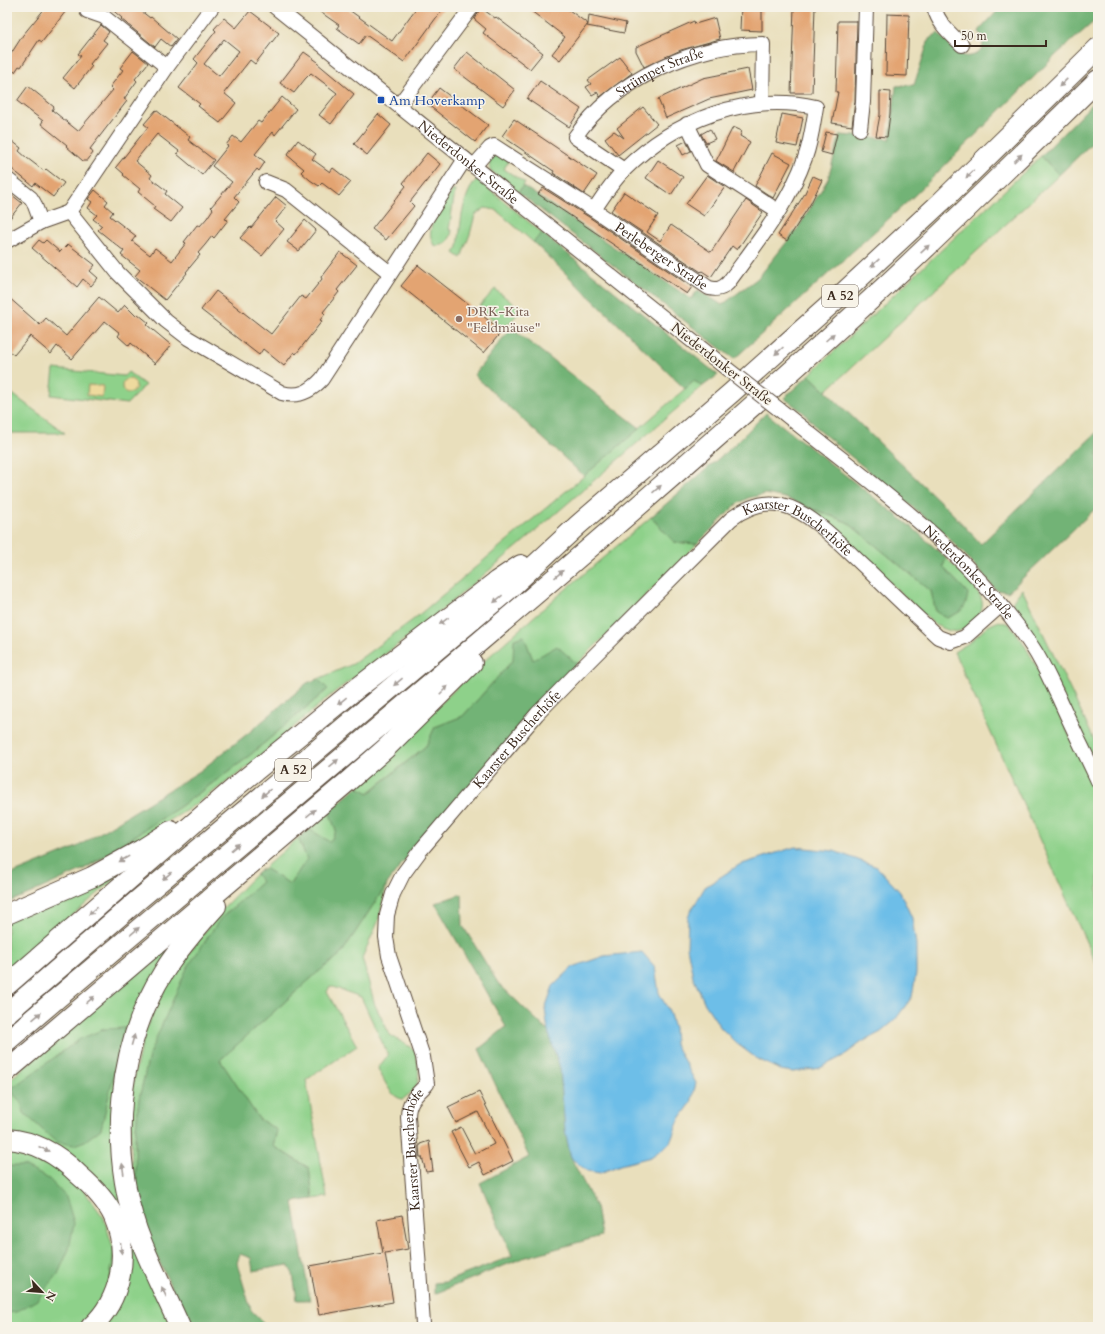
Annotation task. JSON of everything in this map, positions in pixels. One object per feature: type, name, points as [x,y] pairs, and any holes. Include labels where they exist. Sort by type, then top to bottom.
[{"type":"highway","name":"A 52","points":[[7,1013],[144,895],[508,590],[578,525],[731,393],[941,202],[1098,48]]},
{"type":"highway","name":"A 52","points":[[7,1041],[529,599],[748,410],[858,311],[959,216],[1098,80]]},
{"type":"highway","points":[[7,986],[239,784],[351,693],[484,591],[578,525]]},
{"type":"highway","points":[[7,1071],[385,749],[471,664],[529,599]]},
{"type":"highway","points":[[7,914],[92,877],[141,850],[239,784]]},
{"type":"highway","points":[[180,1327],[148,1258],[137,1230],[128,1198],[122,1164],[121,1128],[124,1089],[129,1056],[138,1026],[163,973],[200,924],[270,847]]},
{"type":"highway","points":[[7,1139],[34,1145],[51,1152],[69,1165],[105,1202],[114,1217],[122,1248],[120,1274],[117,1287],[108,1307],[92,1327]]},
{"type":"street","points":[[7,241],[41,222],[69,212],[167,67],[212,7]]},
{"type":"street","name":"Niederdonker Straße","points":[[275,7],[920,522],[963,562],[1001,605],[1025,636],[1043,666],[1098,781]]},
{"type":"street","points":[[399,105],[472,7]]},
{"type":"street","points":[[860,129],[863,102],[866,7]]},
{"type":"street","points":[[929,7],[934,7],[942,26],[962,44]]},
{"type":"street","points":[[87,11],[104,16],[167,67]]},
{"type":"street","name":"Strümper Straße","points":[[624,170],[575,137],[596,111],[613,97],[636,81],[664,66],[688,56],[712,49],[746,44],[763,44],[762,103]]},
{"type":"street","points":[[594,210],[624,170],[652,145],[687,124],[713,114],[762,103]]},
{"type":"street","name":"Perleberger Straße","points":[[470,163],[494,146],[594,210],[709,288],[716,290],[722,288],[728,283],[778,211],[796,180],[811,139],[816,107],[797,103],[762,103]]},
{"type":"street","points":[[687,124],[707,165],[778,211]]},
{"type":"street","points":[[69,212],[121,276],[175,329],[275,390],[288,395],[303,394],[322,379],[390,274],[470,163]]},
{"type":"street","points":[[7,179],[31,198],[41,222]]},
{"type":"street","points":[[266,182],[286,190],[390,274]]},
{"type":"street","name":"Kaarster Buscherhöfe","points":[[423,1324],[408,1109],[414,1097],[427,1084],[423,1057],[389,956],[386,937],[387,915],[393,894],[403,874],[420,851],[537,714],[731,519],[744,510],[761,504],[782,505],[801,513],[828,532],[938,637],[951,642],[965,637],[1001,605]]},
{"type":"green space","points":[[1001,7],[1098,7],[1098,18],[1057,54],[916,194],[734,359],[518,192],[523,186],[691,299],[698,290],[722,305],[758,278],[798,228],[828,179],[840,135],[890,139],[896,86],[914,85],[929,39],[938,33],[952,48],[959,53],[965,56],[972,56],[981,50],[982,47],[983,43],[979,31]]},
{"type":"green space","points":[[1098,98],[1098,137],[1059,175],[1041,156]]},
{"type":"green space","points":[[501,155],[509,160],[504,169],[525,183],[518,192],[490,170],[489,157]]},
{"type":"green space","points":[[1041,156],[1059,175],[826,391],[809,375]]},
{"type":"green space","points":[[477,179],[542,233],[533,242],[496,210],[485,208],[475,215],[461,258],[454,253],[458,247],[465,203],[472,186]]},
{"type":"green space","points":[[453,190],[455,191],[449,230],[452,230],[449,240],[438,246],[434,245],[431,239],[432,224]]},
{"type":"green space","points":[[542,233],[718,375],[703,386],[694,381],[685,389],[533,242]]},
{"type":"green space","points":[[495,289],[521,310],[504,329],[479,307]]},
{"type":"green space","points":[[511,328],[640,428],[584,476],[474,375]]},
{"type":"green space","points":[[54,369],[124,376],[128,372],[145,385],[127,404],[51,395]]},
{"type":"green space","points":[[809,375],[951,512],[981,544],[1098,431],[1098,506],[1008,592],[996,590],[944,533],[820,431],[803,412],[784,398]]},
{"type":"green space","points":[[694,381],[703,386],[523,542],[425,624],[332,694],[244,770],[187,810],[137,840],[82,870],[181,806],[243,761],[328,689],[318,679],[353,664],[414,619]]},
{"type":"green space","points":[[7,390],[65,433],[7,433]]},
{"type":"green space","points":[[766,413],[914,529],[946,558],[943,567],[968,593],[966,603],[960,612],[947,618],[936,612],[931,591],[847,522],[785,498],[766,494],[748,498],[737,504],[697,544],[674,542],[651,517],[734,445]]},
{"type":"green space","points":[[803,506],[847,522],[931,591],[936,612],[943,566],[946,558],[975,587],[982,603],[980,614],[969,626],[959,631],[950,631],[935,625],[823,520]]},
{"type":"green space","points":[[651,517],[674,542],[697,544],[577,664],[533,660],[524,637],[513,660],[463,716],[435,727],[426,746],[368,793],[357,787],[504,643]]},
{"type":"green space","points":[[1022,589],[1098,748],[1098,769],[1030,630],[1014,610],[1013,601]]},
{"type":"green space","points":[[999,621],[1009,624],[1021,639],[1037,667],[1098,796],[1098,968],[954,652],[970,642],[988,626]]},
{"type":"green space","points":[[524,636],[533,660],[557,646],[577,664],[405,860],[387,884],[341,954],[317,973],[220,1060],[259,1119],[277,1130],[273,1146],[309,1168],[313,1199],[293,1202],[310,1300],[297,1300],[293,1274],[288,1265],[253,1271],[251,1258],[240,1254],[237,1263],[251,1310],[268,1327],[190,1327],[158,1259],[144,1224],[136,1193],[135,1138],[139,1099],[150,1052],[187,968],[220,919],[262,882],[256,874],[264,868],[290,884],[307,859],[298,838],[309,829],[330,842],[336,831],[329,811],[357,787],[369,793],[426,746],[435,727],[463,716],[513,660],[514,639]]},
{"type":"green space","points":[[318,679],[328,689],[243,761],[181,806],[82,870],[7,903],[7,876],[77,847],[200,771],[251,731],[307,683]]},
{"type":"green space","points":[[329,811],[336,831],[330,842],[309,829]]},
{"type":"green space","points":[[298,838],[307,859],[290,884],[264,868]]},
{"type":"green space","points":[[140,857],[7,972],[7,919]]},
{"type":"green space","points":[[256,874],[262,882],[220,919],[150,1052],[139,1099],[135,1138],[136,1193],[132,1167],[130,1104],[135,1072],[146,1028],[170,978],[222,909]]},
{"type":"green space","points":[[387,884],[378,922],[362,958],[375,1005],[390,1035],[415,1050],[418,1069],[417,1084],[415,1088],[403,1099],[395,1096],[379,1071],[378,1068],[388,1055],[361,997],[330,986],[327,992],[357,1046],[306,1080],[327,1197],[313,1199],[309,1168],[273,1146],[277,1130],[259,1119],[220,1060],[317,973],[341,954]]},
{"type":"green space","points":[[462,894],[463,926],[498,983],[548,1031],[560,1068],[565,1130],[571,1158],[596,1207],[601,1236],[523,1258],[434,1294],[434,1283],[445,1282],[512,1256],[480,1183],[529,1157],[479,1049],[506,1027],[435,903]]},
{"type":"green space","points":[[174,940],[116,1113],[175,1327],[101,1327],[104,1325],[119,1214],[7,1130],[7,1082]]},
{"type":"green space","points":[[125,1028],[101,1129],[85,1141],[74,1145],[56,1142],[24,1113],[21,1102],[14,1095],[12,1088],[80,1039],[104,1029]]},
{"type":"green space","points":[[7,1147],[44,1158],[82,1188],[104,1218],[114,1251],[109,1285],[91,1316],[79,1327],[7,1327]]},
{"type":"green space","points":[[7,1166],[24,1166],[49,1179],[66,1197],[74,1223],[69,1249],[58,1274],[37,1300],[16,1312],[7,1313]]},
{"type":"sand","points":[[126,379],[132,379],[136,383],[136,389],[132,393],[126,393],[122,389],[122,383]]},
{"type":"sand","points":[[88,385],[103,386],[102,397],[87,395]]},
{"type":"water","points":[[795,847],[834,851],[877,867],[900,892],[912,918],[916,944],[916,973],[912,997],[895,1020],[881,1032],[862,1042],[843,1056],[820,1068],[793,1072],[780,1070],[756,1058],[736,1043],[721,1028],[705,1004],[693,977],[687,947],[688,916],[705,887],[739,865]]},
{"type":"water","points":[[642,952],[655,967],[659,993],[669,1011],[674,1028],[675,1044],[696,1083],[691,1103],[679,1120],[670,1143],[651,1157],[620,1165],[600,1173],[587,1171],[571,1158],[565,1130],[560,1068],[548,1031],[545,1009],[553,986],[573,967],[604,956]]},
{"type":"building","points":[[46,7],[69,7],[42,42],[39,40],[21,67],[19,66],[15,72],[13,71],[7,81],[7,60],[23,35]]},
{"type":"building","points":[[109,7],[136,7],[150,18],[151,17],[177,39],[171,47],[161,39],[155,47]]},
{"type":"building","points":[[313,7],[345,7],[392,41],[417,7],[444,7],[404,62],[366,35],[359,44],[337,28],[339,25]]},
{"type":"building","points":[[526,7],[565,7],[588,24],[560,60],[552,54],[565,37]]},
{"type":"building","points":[[741,7],[762,7],[762,31],[740,30]]},
{"type":"building","points":[[794,7],[815,7],[812,93],[791,93]]},
{"type":"building","points":[[481,8],[495,18],[496,17],[543,53],[530,69],[483,33],[486,29],[474,19]]},
{"type":"building","points":[[250,11],[279,33],[255,64],[250,60],[224,93],[236,103],[220,123],[198,106],[200,104],[179,88],[198,63],[194,59],[216,31],[214,29],[224,18],[236,28]],"holes":[[[224,39],[239,51],[219,76],[204,64]]]},
{"type":"building","points":[[887,14],[909,15],[907,76],[886,75]]},
{"type":"building","points":[[589,15],[626,23],[624,33],[587,26]]},
{"type":"building","points":[[715,18],[720,39],[681,50],[644,67],[636,51],[636,47],[694,21],[695,24]]},
{"type":"building","points":[[838,21],[857,21],[855,101],[852,126],[832,123],[838,92],[836,92]]},
{"type":"building","points":[[101,25],[109,32],[103,40],[107,43],[90,64],[92,66],[75,88],[63,78],[81,56],[78,54]]},
{"type":"building","points":[[133,51],[148,63],[135,79],[137,81],[124,99],[127,101],[90,149],[93,153],[87,161],[83,161],[66,146],[67,145],[41,124],[43,121],[17,101],[28,86],[54,107],[52,110],[78,131],[113,90],[110,87],[123,70],[120,68]]},
{"type":"building","points":[[304,52],[318,62],[317,63],[354,94],[331,124],[319,115],[337,93],[311,73],[294,93],[280,83]]},
{"type":"building","points":[[467,52],[515,90],[503,106],[454,69]]},
{"type":"building","points":[[620,57],[632,73],[600,97],[597,92],[592,95],[586,87],[591,84],[588,80]]},
{"type":"building","points":[[748,69],[752,90],[709,99],[666,118],[658,99],[703,78]]},
{"type":"building","points":[[540,81],[581,109],[569,127],[527,99]]},
{"type":"building","points":[[439,88],[488,125],[475,142],[427,104]]},
{"type":"building","points":[[880,91],[891,92],[887,137],[876,136],[880,115]]},
{"type":"building","points":[[282,97],[296,109],[275,135],[273,132],[255,154],[265,162],[259,171],[257,169],[234,197],[239,202],[225,219],[228,220],[214,238],[212,236],[198,253],[200,255],[165,300],[135,276],[140,270],[121,255],[124,251],[98,230],[102,226],[93,219],[97,215],[88,208],[92,202],[88,199],[95,190],[108,201],[105,205],[113,212],[110,216],[136,236],[132,241],[150,255],[155,248],[172,261],[186,243],[184,242],[197,225],[200,226],[207,218],[213,209],[211,207],[232,182],[212,166],[228,146],[226,145],[233,136],[241,142],[258,121],[261,123]]},
{"type":"building","points":[[643,107],[657,124],[618,155],[605,138],[614,131],[624,138],[617,128]]},
{"type":"building","points":[[156,110],[190,137],[188,140],[214,160],[202,175],[177,154],[179,151],[157,134],[135,161],[152,175],[150,178],[167,191],[165,194],[182,208],[171,222],[153,209],[155,206],[138,192],[140,189],[116,167],[148,127],[144,124]]},
{"type":"building","points":[[378,114],[391,125],[367,155],[354,144]]},
{"type":"building","points":[[782,114],[803,118],[797,147],[776,143]]},
{"type":"building","points":[[514,119],[597,175],[584,194],[553,173],[554,171],[502,136]]},
{"type":"building","points":[[733,127],[742,131],[740,136],[750,142],[734,172],[716,161]]},
{"type":"building","points":[[710,129],[715,139],[706,143],[701,134]]},
{"type":"building","points":[[826,132],[837,134],[832,155],[821,152]]},
{"type":"building","points":[[7,137],[21,148],[19,151],[27,158],[44,171],[46,169],[64,183],[53,197],[35,183],[33,186],[7,165]]},
{"type":"building","points":[[298,140],[316,154],[312,159],[330,172],[333,168],[351,182],[339,196],[322,183],[319,186],[310,180],[301,172],[304,169],[287,155]]},
{"type":"building","points":[[686,141],[691,151],[683,155],[678,145]]},
{"type":"building","points":[[427,153],[440,164],[410,202],[414,206],[386,240],[372,229],[406,186],[403,183]]},
{"type":"building","points":[[772,153],[791,163],[773,198],[755,186]]},
{"type":"building","points":[[658,160],[683,177],[671,195],[646,178]]},
{"type":"building","points":[[707,175],[725,187],[704,216],[686,204]]},
{"type":"building","points":[[813,176],[822,180],[811,203],[787,241],[778,235],[804,195]]},
{"type":"building","points":[[543,188],[589,217],[692,287],[687,294],[538,194]]},
{"type":"building","points":[[7,191],[22,203],[7,222]]},
{"type":"building","points":[[624,192],[658,215],[647,232],[660,241],[671,225],[711,252],[746,200],[763,212],[737,250],[732,246],[711,277],[702,271],[701,272],[611,211]]},
{"type":"building","points":[[276,197],[287,206],[275,221],[284,229],[262,256],[240,238],[250,227],[251,228]]},
{"type":"building","points":[[305,220],[316,230],[299,251],[287,242]]},
{"type":"building","points":[[39,240],[43,243],[46,240],[60,252],[68,244],[95,265],[90,271],[98,278],[91,286],[83,279],[77,287],[32,248]]},
{"type":"building","points":[[340,252],[357,265],[337,290],[339,292],[323,312],[325,314],[320,320],[322,321],[296,354],[294,352],[284,366],[263,349],[259,355],[201,310],[216,291],[271,334],[301,296],[306,299],[322,279],[321,277]]},
{"type":"building","points":[[418,265],[502,331],[484,353],[401,286]]},
{"type":"building","points":[[7,296],[40,325],[46,318],[66,336],[99,297],[118,313],[125,305],[136,316],[138,314],[149,323],[147,325],[171,345],[155,364],[131,343],[129,346],[118,336],[120,333],[105,321],[72,359],[57,346],[51,354],[30,336],[14,355],[7,349]]},
{"type":"building","points":[[479,1092],[513,1161],[485,1175],[479,1162],[469,1167],[451,1132],[461,1127],[475,1154],[494,1144],[478,1112],[456,1123],[448,1107]]},
{"type":"building","points":[[429,1141],[433,1171],[426,1172],[422,1157],[420,1157],[419,1146],[420,1144]]},
{"type":"building","points":[[402,1215],[408,1249],[385,1253],[393,1302],[319,1315],[310,1266],[383,1253],[377,1220]]},
{"type":"place","name":"Am Hoverkamp","points":[[381,100]]},
{"type":"place","name":"DRK-Kita \"Feldmäuse\"","points":[[459,319]]}]
